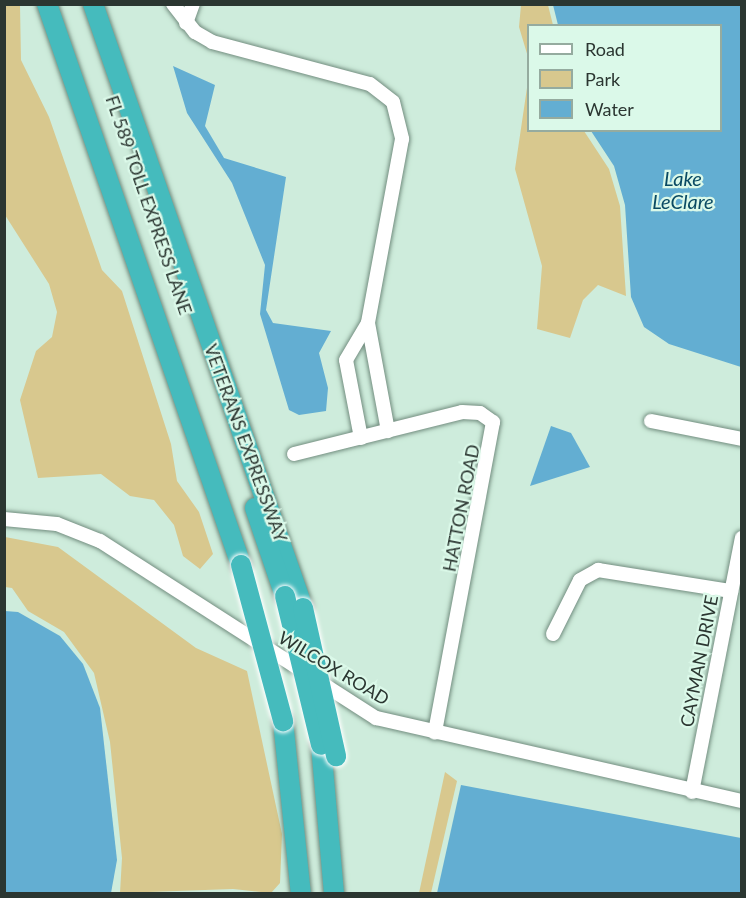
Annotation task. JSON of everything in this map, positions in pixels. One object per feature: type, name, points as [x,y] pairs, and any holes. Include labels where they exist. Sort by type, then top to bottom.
[{"type":"highway","points":[[47,4],[241,565],[283,720],[302,894]]},
{"type":"highway","name":"FL 589 TOLL EXPRESS LANE","points":[[80,4],[285,596],[328,751],[334,894]]},
{"type":"highway","name":"VETERANS EXPRESSWAY","points":[[93,4],[303,608],[328,751],[347,894]]},
{"type":"street","points":[[172,4],[186,23],[221,46],[370,84],[393,102],[402,139],[368,322],[376,379],[388,431]]},
{"type":"street","points":[[186,23],[193,4]]},
{"type":"street","points":[[361,438],[350,383],[347,354],[368,322]]},
{"type":"street","points":[[350,383],[376,379]]},
{"type":"street","name":"HATTON ROAD","points":[[294,454],[472,412],[487,416],[495,432],[435,733]]},
{"type":"street","points":[[651,421],[741,440]]},
{"type":"street","name":"WILCOX ROAD","points":[[4,519],[57,524],[100,541],[376,718],[692,792],[741,801]]},
{"type":"street","name":"CAYMAN DRIVE","points":[[692,792],[741,538]]},
{"type":"street","points":[[553,634],[580,580],[598,570],[731,591]]},
{"type":"green space","points":[[5,4],[20,5],[21,60],[49,117],[102,270],[122,291],[171,444],[177,481],[199,512],[213,554],[200,569],[183,556],[174,525],[154,500],[130,496],[101,474],[38,478],[20,400],[36,351],[52,337],[57,312],[49,284],[5,215]]},
{"type":"green space","points":[[521,5],[548,5],[553,24],[527,24],[527,54],[519,27]]},
{"type":"green space","points":[[527,88],[527,132],[585,132],[609,169],[620,206],[626,296],[598,285],[583,300],[570,338],[537,329],[542,266],[515,169]]},
{"type":"green space","points":[[5,537],[58,547],[196,648],[247,671],[282,834],[280,883],[271,893],[233,889],[120,893],[122,858],[110,742],[94,673],[64,632],[28,611],[12,588],[5,587]]},
{"type":"green space","points":[[445,772],[457,781],[431,893],[419,893]]},
{"type":"water","name":"Lake LeClare","points":[[553,5],[741,5],[741,367],[669,344],[644,327],[631,297],[625,205],[614,166],[592,132],[722,132],[722,24],[558,24]]},
{"type":"water","points":[[173,66],[215,85],[205,126],[224,158],[286,177],[266,310],[273,323],[331,331],[319,353],[328,388],[326,411],[299,415],[289,410],[260,314],[265,265],[232,183],[187,113]]},
{"type":"water","points":[[551,426],[571,433],[590,467],[530,486]]},
{"type":"water","points":[[5,611],[18,612],[60,636],[83,664],[100,708],[117,860],[111,893],[5,893]]},
{"type":"water","points":[[461,785],[741,838],[741,893],[437,893]]}]
